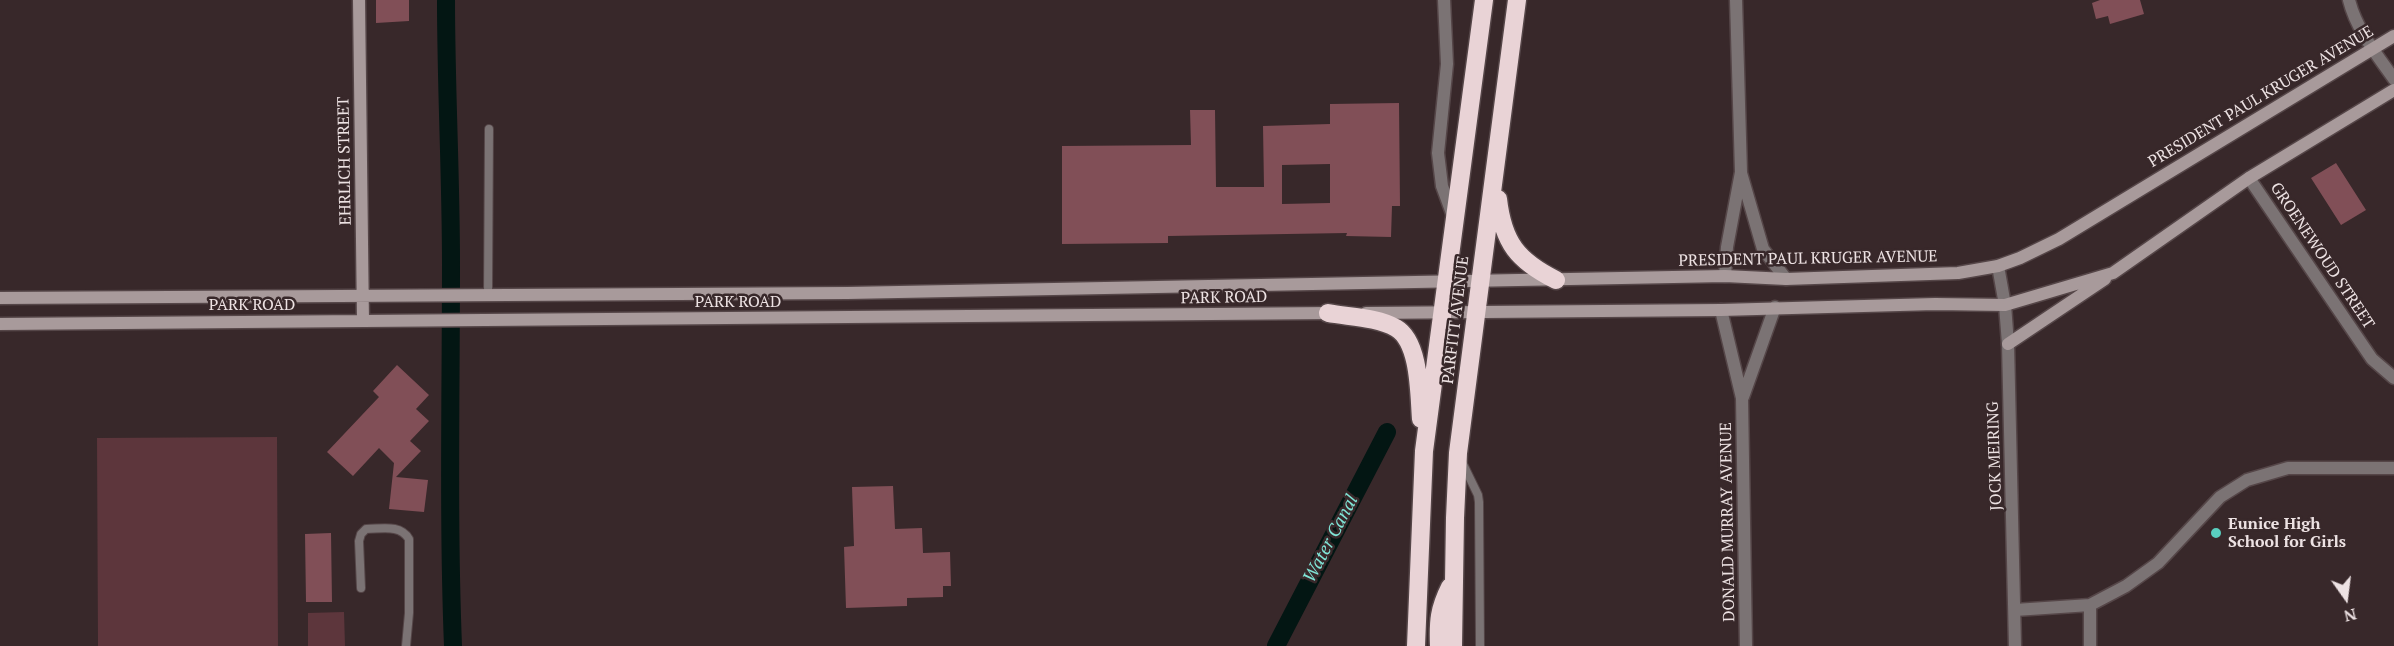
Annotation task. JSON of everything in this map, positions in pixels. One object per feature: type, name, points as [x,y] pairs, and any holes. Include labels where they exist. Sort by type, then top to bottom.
[{"type":"highway","name":"PARFITT AVENUE","points":[[1416,646],[1424,451],[1484,0]]},
{"type":"highway","name":"PARFITT AVENUE","points":[[1453,646],[1458,453],[1517,0]]},
{"type":"highway","points":[[1495,174],[1500,220],[1514,251],[1533,268],[1556,280]]},
{"type":"highway","points":[[1328,313],[1383,323],[1397,328],[1407,339],[1415,362],[1424,451]]},
{"type":"highway","points":[[1439,646],[1438,617],[1442,603],[1454,580]]},
{"type":"street","name":"EHRLICH STREET","points":[[359,0],[363,321]]},
{"type":"street","name":"PARFITT AVENUE","points":[[1443,0],[1447,64],[1438,153],[1442,186],[1455,220]]},
{"type":"street","points":[[1725,276],[1727,247],[1741,172],[1736,0]]},
{"type":"street","points":[[2349,0],[2373,50],[2394,79]]},
{"type":"street","name":"PRESIDENT PAUL KRUGER AVENUE","points":[[1447,283],[1725,276],[1786,279],[1958,273],[1998,266],[2059,239],[2394,36]]},
{"type":"street","points":[[2008,344],[2249,178],[2394,90]]},
{"type":"street","points":[[1741,172],[1763,249],[1786,279]]},
{"type":"street","name":"GROENEWOUD STREET","points":[[2249,178],[2372,359],[2394,378]]},
{"type":"street","name":"JOCK MEIRING","points":[[1998,266],[2005,305],[2008,344],[2015,646]]},
{"type":"street","points":[[1476,312],[1721,310],[1935,304],[2005,305],[2113,273]]},
{"type":"street","name":"PARK ROAD","points":[[0,298],[847,293],[1447,283]]},
{"type":"street","name":"DONALD MURRAY AVENUE","points":[[1742,398],[1775,307]]},
{"type":"street","name":"DONALD MURRAY AVENUE","points":[[1721,310],[1742,398],[1746,646]]},
{"type":"street","name":"PARK ROAD","points":[[0,324],[1476,312]]},
{"type":"street","points":[[2015,610],[2090,605],[2126,586],[2158,563],[2220,497],[2247,480],[2288,468],[2394,468]]},
{"type":"street","points":[[2090,605],[2090,646]]},
{"type":"lane","points":[[482,295],[489,129]]},
{"type":"lane","points":[[1458,453],[1478,495],[1480,646]]},
{"type":"lane","points":[[361,588],[359,541],[361,534],[366,529],[398,529],[404,532],[408,539],[409,613],[406,646]]},
{"type":"shaded area","points":[[277,437],[278,646],[98,646],[97,438]]},
{"type":"shaded area","points":[[344,612],[345,646],[308,646],[308,613]]},
{"type":"building","points":[[376,0],[409,0],[409,21],[376,23]]},
{"type":"building","points":[[2100,0],[2140,0],[2144,14],[2110,24],[2108,16],[2096,19],[2092,3]]},
{"type":"building","points":[[1399,103],[1400,206],[1392,206],[1391,237],[1346,236],[1347,233],[1168,236],[1168,243],[1062,244],[1062,146],[1191,145],[1190,110],[1215,110],[1216,187],[1264,187],[1263,126],[1330,124],[1330,104]],"holes":[[[1330,164],[1330,203],[1282,204],[1282,165]]]},
{"type":"building","points":[[2336,163],[2366,210],[2341,225],[2311,178]]},
{"type":"building","points":[[397,365],[429,395],[416,409],[429,421],[410,441],[421,451],[396,477],[428,480],[424,512],[389,509],[394,463],[379,448],[353,476],[327,452],[379,397],[373,391]]},
{"type":"building","points":[[893,486],[895,529],[922,528],[923,553],[950,552],[951,586],[943,586],[943,597],[907,598],[907,606],[846,608],[844,547],[854,546],[852,487]]},
{"type":"building","points":[[331,533],[332,602],[306,602],[305,534]]},
{"type":"waterway","points":[[446,0],[451,231],[450,503],[453,646]]},
{"type":"waterway","name":"Water Canal","points":[[1276,646],[1387,432]]},
{"type":"place","name":"Eunice High School for Girls","points":[[2216,533]]}]
